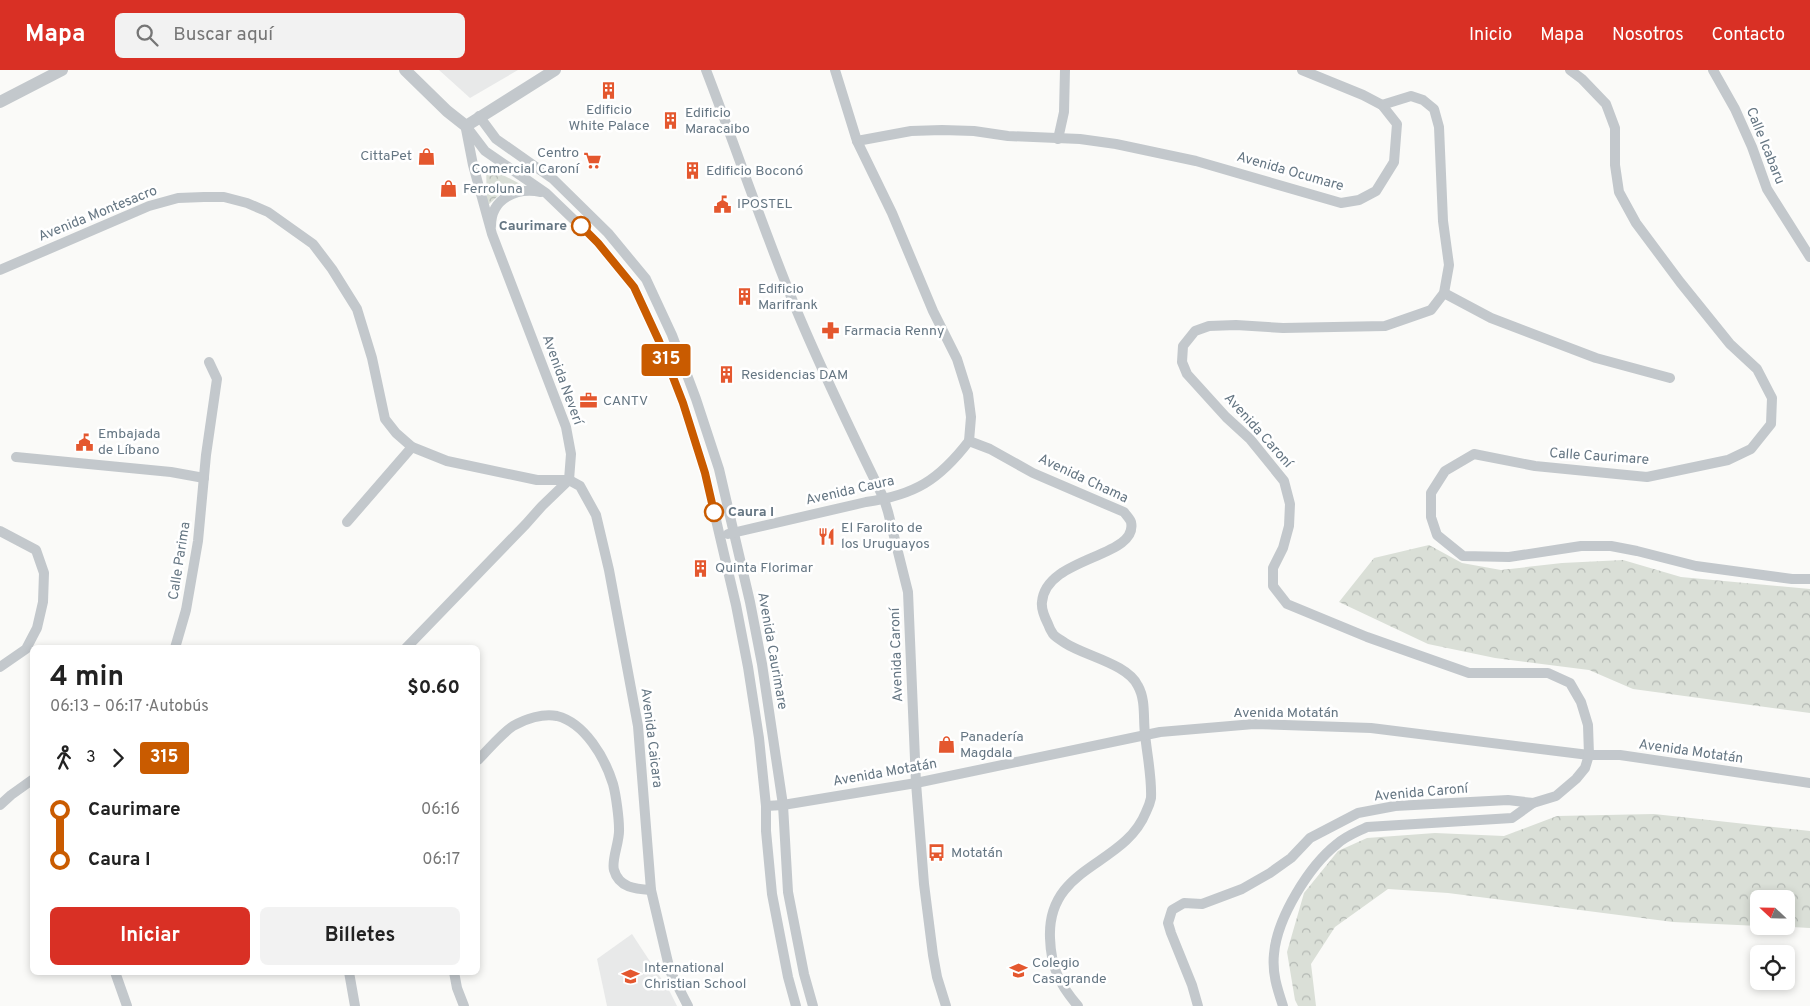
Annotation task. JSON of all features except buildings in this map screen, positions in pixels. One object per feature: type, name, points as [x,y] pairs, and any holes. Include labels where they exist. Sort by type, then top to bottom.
[{"type":"street","points":[[0,102],[62,70]]},
{"type":"street","points":[[405,70],[447,111],[466,126],[479,116],[555,70]]},
{"type":"street","name":"Avenida Caroní","points":[[706,70],[794,305],[884,499],[908,592],[916,783],[928,923],[937,977],[946,1006]]},
{"type":"street","points":[[836,70],[857,141],[892,213],[933,311],[957,359],[968,394],[971,417],[969,440]]},
{"type":"street","points":[[1058,139],[1064,112],[1065,70]]},
{"type":"street","points":[[1302,70],[1363,95],[1382,105],[1411,96],[1423,100],[1434,108],[1439,127],[1443,221],[1449,265],[1444,293],[1491,318],[1596,358],[1670,378]]},
{"type":"street","name":"Calle Caurimare","points":[[1570,70],[1582,79],[1606,104],[1615,128],[1615,164],[1619,192],[1636,223],[1730,344],[1757,369],[1772,398],[1771,424],[1751,449],[1728,460],[1647,477],[1534,466],[1474,454],[1445,471],[1431,492],[1431,517],[1437,536],[1463,556],[1509,557],[1580,546],[1611,546],[1637,550],[1696,566],[1792,579],[1810,579]]},
{"type":"street","name":"Calle Icabaru","points":[[1713,70],[1735,109],[1752,147],[1767,189],[1810,257]]},
{"type":"street","name":"Avenida Ocumare","points":[[857,141],[911,131],[942,130],[1080,139],[1196,160],[1341,203],[1359,200],[1376,191],[1394,162],[1397,124],[1382,105]]},
{"type":"street","name":"Avenida Caurimare","points":[[479,116],[496,139],[553,178],[608,233],[646,279],[672,335],[696,398],[719,469],[762,664],[782,805],[788,892],[804,974],[813,1006]]},
{"type":"street","name":"Avenida Caurimare","points":[[466,126],[485,151],[546,193],[598,243],[634,287],[659,341],[683,403],[705,473],[748,667],[759,738],[772,894],[788,978],[796,1006]]},
{"type":"street","name":"Avenida Neverí","points":[[466,126],[473,165],[492,234],[566,427],[571,454],[569,480]]},
{"type":"street","points":[[492,234],[491,217],[496,206],[507,196],[519,190],[529,189],[546,193]]},
{"type":"street","name":"Avenida Montesacro","points":[[0,270],[114,219],[178,198],[224,197],[247,203],[268,212],[313,244],[332,269],[357,309],[372,358],[385,419],[396,433],[412,447],[447,461],[465,465],[537,480],[569,480]]},
{"type":"street","name":"Avenida Caroní","points":[[1283,1006],[1274,979],[1274,952],[1280,930],[1290,905],[1303,881],[1336,844],[1367,827],[1512,818],[1533,803],[1556,796],[1576,779],[1585,768],[1589,756],[1588,725],[1581,702],[1570,683],[1548,672],[1469,673],[1367,637],[1288,604],[1272,586],[1273,568],[1283,548],[1289,526],[1290,504],[1284,481],[1250,439],[1226,417],[1187,374],[1182,362],[1183,346],[1195,331],[1209,326],[1236,325],[1283,328],[1385,326],[1431,310],[1444,293]]},
{"type":"street","name":"Calle Parima","points":[[176,645],[186,610],[198,541],[206,455],[217,379],[209,362]]},
{"type":"street","name":"Avenida Caura","points":[[719,536],[884,499],[921,487],[937,476],[956,457],[969,440]]},
{"type":"street","name":"Avenida Chama","points":[[969,440],[990,449],[1033,473],[1124,512],[1131,522],[1130,532],[1125,540],[1107,552],[1082,562],[1054,577],[1045,589],[1042,603],[1045,619],[1053,635],[1073,648],[1111,664],[1130,675],[1138,685],[1143,700],[1151,800],[1144,817],[1134,833],[1060,892],[1053,907],[1050,931],[1051,954],[1056,975],[1078,1006]]},
{"type":"street","points":[[347,522],[412,447]]},
{"type":"street","points":[[16,457],[171,472],[204,478]]},
{"type":"street","points":[[409,645],[569,480]]},
{"type":"street","name":"Avenida Caicara","points":[[569,480],[580,486],[596,514],[609,570],[638,726],[651,890],[670,971],[688,1006]]},
{"type":"street","points":[[0,531],[36,550],[44,573],[43,602],[37,628],[26,648],[0,667]]},
{"type":"street","points":[[480,758],[513,727],[528,720],[542,716],[556,716],[570,722],[591,741],[599,753],[613,785],[620,830],[614,869],[619,881],[632,888],[651,890]]},
{"type":"street","name":"Avenida Motatán","points":[[766,806],[916,783],[1160,732],[1254,724],[1371,728],[1589,756],[1620,756],[1810,783]]},
{"type":"street","points":[[0,805],[10,795],[30,781]]},
{"type":"street","name":"Avenida Caroní","points":[[1198,1006],[1168,922],[1172,910],[1184,903],[1202,904],[1242,889],[1291,858],[1310,838],[1358,813],[1395,806],[1508,800],[1533,803]]},
{"type":"street","points":[[116,975],[128,1006]]},
{"type":"street","points":[[350,975],[355,1006]]},
{"type":"street","points":[[455,975],[464,1006]]},
{"type":"shaded area","points":[[439,70],[518,70],[470,98]]},
{"type":"shaded area","name":"International Christian School","points":[[632,934],[677,1006],[607,1006],[597,959]]},
{"type":"green space","points":[[486,166],[524,186],[509,186],[487,206]]},
{"type":"green space","points":[[1429,545],[1462,563],[1501,570],[1562,563],[1623,560],[1681,577],[1810,589],[1810,713],[1633,689],[1589,670],[1495,658],[1428,644],[1339,602],[1374,558]]},
{"type":"green space","points":[[1654,814],[1810,831],[1810,928],[1795,927],[1795,890],[1750,890],[1750,926],[1673,922],[1448,893],[1388,889],[1335,927],[1311,964],[1316,1006],[1298,1006],[1295,1000],[1287,952],[1304,893],[1338,851],[1367,838],[1435,833],[1504,836],[1557,816]]},
{"type":"bus line","name":"315","points":[[581,226],[598,243],[634,287],[659,341],[683,403],[705,473],[714,512]]},
{"type":"place","name":"Edificio White Palace","points":[[609,90]]},
{"type":"place","name":"Edificio Maracaibo","points":[[671,121]]},
{"type":"place","name":"CittaPet","points":[[426,156]]},
{"type":"place","name":"Centro Comercial Caroní","points":[[593,161]]},
{"type":"place","name":"Edificio Boconó","points":[[692,171]]},
{"type":"place","name":"Ferroluna","points":[[449,189]]},
{"type":"place","name":"IPOSTEL","points":[[723,204]]},
{"type":"place","name":"Caurimare","points":[[581,226]]},
{"type":"place","name":"Edificio Marifrank","points":[[744,297]]},
{"type":"place","name":"Farmacia Renny","points":[[830,331]]},
{"type":"place","name":"Residencias DAM","points":[[727,375]]},
{"type":"place","name":"CANTV","points":[[589,401]]},
{"type":"place","name":"Embajada de Líbano","points":[[84,442]]},
{"type":"place","name":"Caura I","points":[[714,512]]},
{"type":"place","name":"El Farolito de los Uruguayos","points":[[827,536]]},
{"type":"place","name":"Quinta Florimar","points":[[701,568]]},
{"type":"place","name":"Panadería Magdala","points":[[946,745]]},
{"type":"place","name":"Motatán","points":[[937,853]]},
{"type":"place","name":"Colegio Casagrande","points":[[1018,971]]},
{"type":"place","name":"International Christian School","points":[[630,976]]}]
